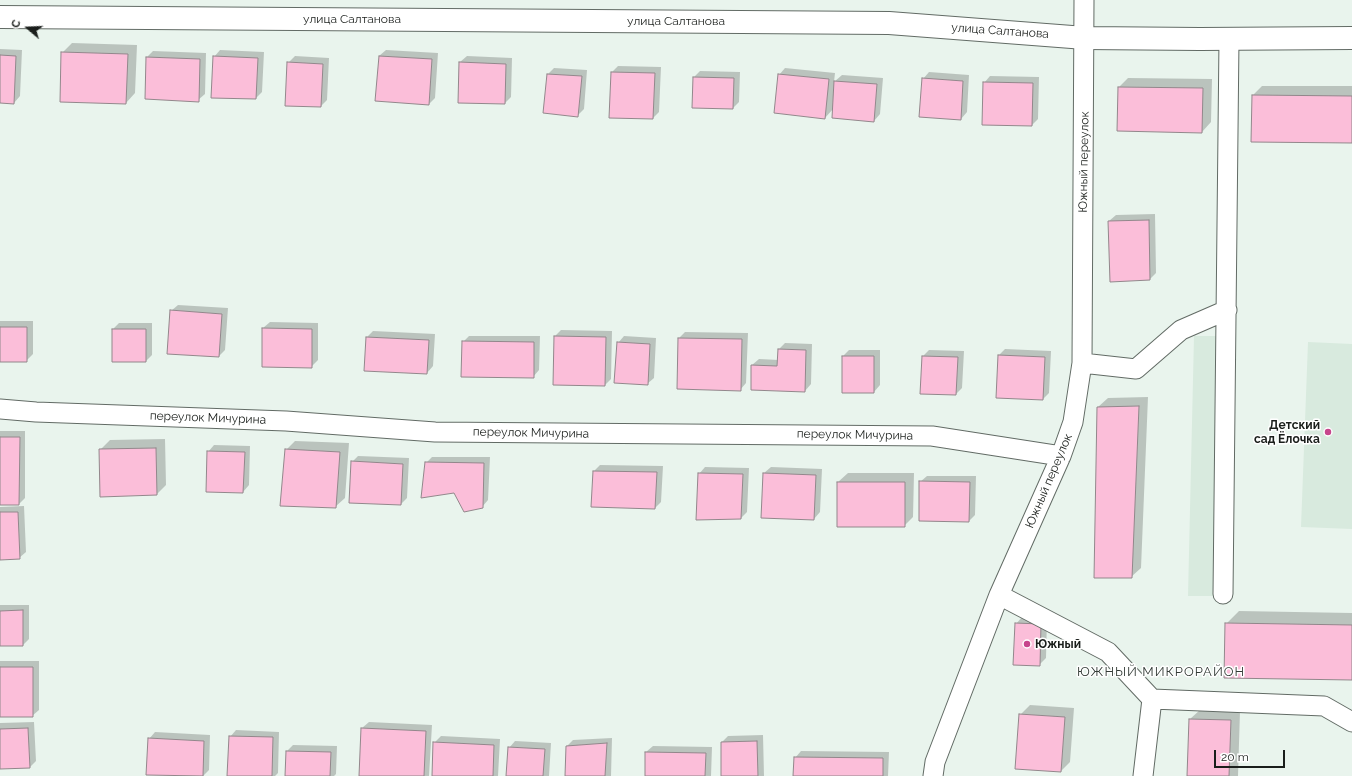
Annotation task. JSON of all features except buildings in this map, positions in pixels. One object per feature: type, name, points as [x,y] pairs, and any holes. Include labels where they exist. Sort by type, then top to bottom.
[{"type":"main road","name":"улица Салтанова","points":[[0,17],[889,23],[1085,38],[1352,38]]},
{"type":"street","name":"Южный переулок","points":[[934,769],[999,596],[1062,456],[1073,422],[1082,363],[1085,38],[1084,0]]},
{"type":"street","points":[[1222,594],[1227,310],[1229,39]]},
{"type":"street","points":[[1082,363],[1136,369],[1182,330],[1227,310]]},
{"type":"street","name":"переулок Мичурина","points":[[0,409],[36,412],[286,421],[435,432],[932,436],[1062,456]]},
{"type":"street","points":[[999,596],[1108,652],[1152,699],[1324,706],[1352,722]]},
{"type":"street","points":[[1143,776],[1152,699]]},
{"type":"street","points":[[921,776],[934,769]]},
{"type":"shaded area","points":[[1194,336],[1219,336],[1213,596],[1188,596]]},
{"type":"shaded area","name":"Детский сад Ёлочка","points":[[1308,342],[1352,344],[1352,529],[1301,527]]},
{"type":"place","name":"Детский сад Ёлочка","points":[[1328,432]]},
{"type":"place","name":"Южный","points":[[1027,644]]},
{"type":"district","name":"ЮЖНЫЙ МИКРОРАЙОН","points":[[1161,672]]}]
